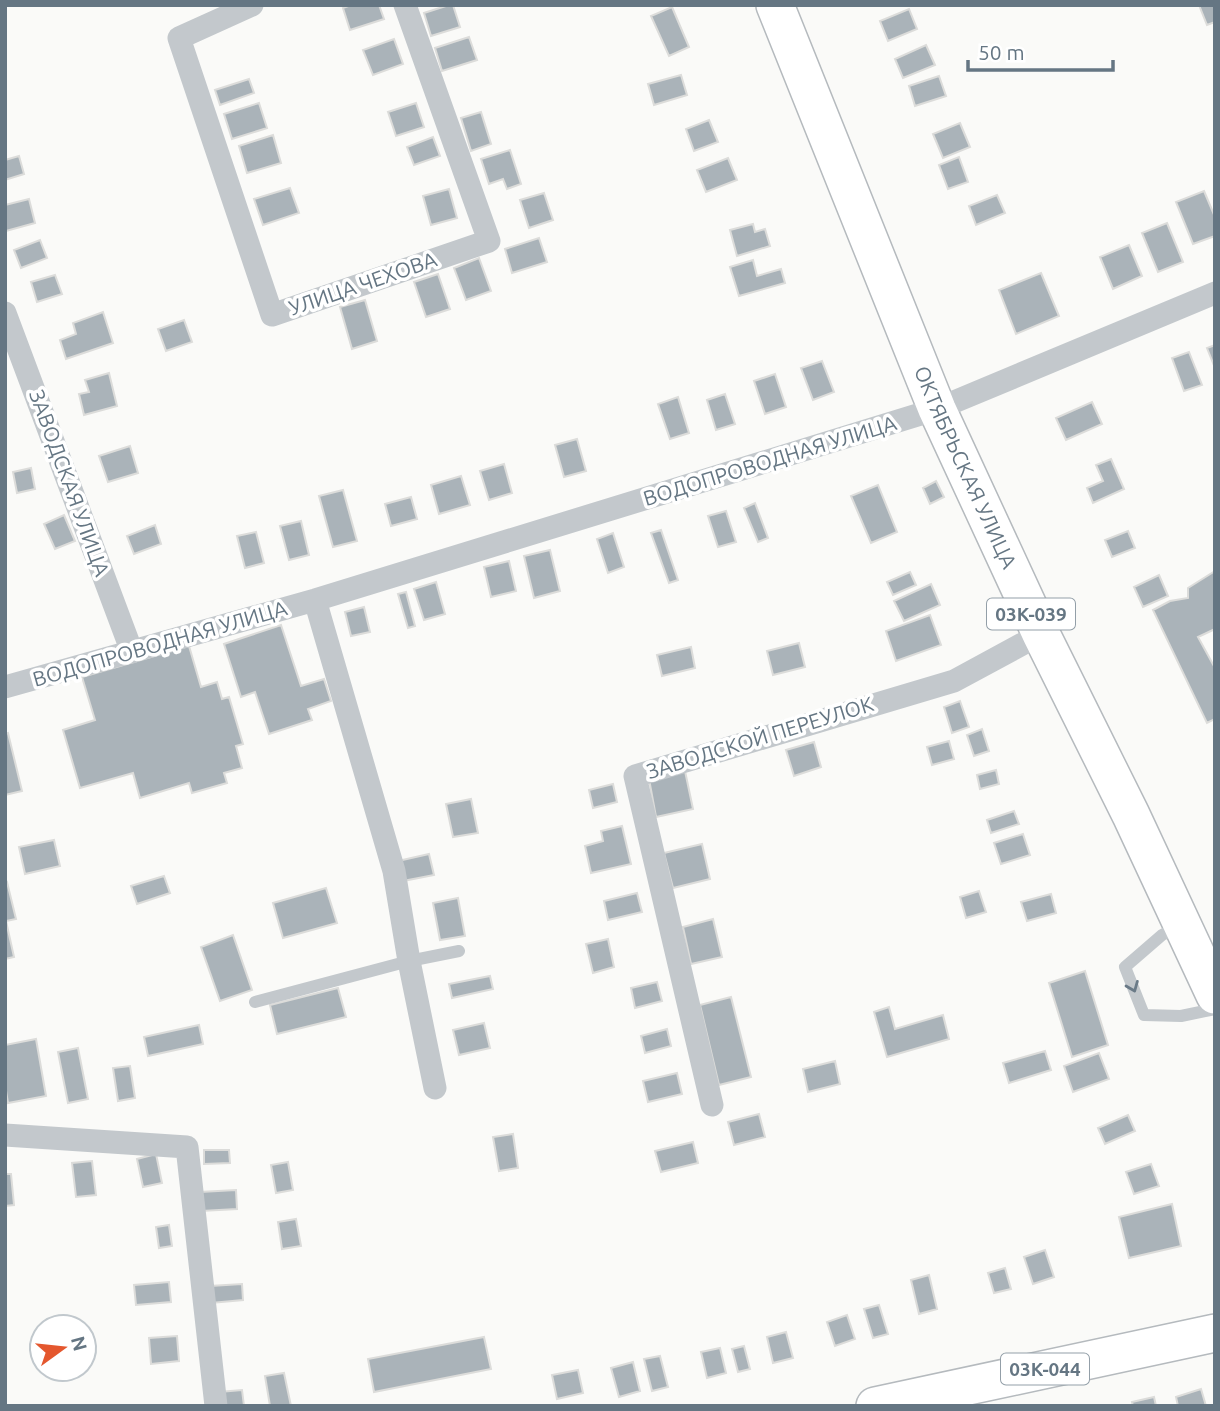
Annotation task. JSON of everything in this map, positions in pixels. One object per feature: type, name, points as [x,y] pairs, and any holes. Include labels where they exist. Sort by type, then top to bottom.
[{"type":"main road","name":"ОКТЯБРЬСКАЯ УЛИЦА","points":[[775,5],[937,410],[1041,634],[1215,995]]},
{"type":"main road","name":"03К-044","points":[[875,1406],[1215,1333]]},
{"type":"street","name":"УЛИЦА ЧЕХОВА","points":[[252,5],[179,38],[272,315],[489,241],[405,5]]},
{"type":"street","name":"ВОДОПРОВОДНАЯ УЛИЦА","points":[[5,687],[315,600],[937,410],[1215,293]]},
{"type":"street","name":"ЗАВОДСКАЯ УЛИЦА","points":[[5,313],[132,652]]},
{"type":"street","name":"ВОДОПРОВОДНАЯ УЛИЦА","points":[[315,600],[394,871],[435,1088]]},
{"type":"street","name":"ЗАВОДСКОЙ ПЕРЕУЛОК","points":[[712,1105],[635,776],[954,681],[1041,634]]},
{"type":"street","points":[[5,1135],[187,1147],[216,1406]]},
{"type":"lane","points":[[1182,925],[1162,935],[1125,967],[1144,1015],[1181,1016],[1215,1009]]},
{"type":"lane","points":[[256,1002],[409,961],[459,951]]},
{"type":"building","points":[[351,5],[379,5],[384,19],[350,30],[343,8]]},
{"type":"building","points":[[453,5],[460,27],[431,36],[424,13]]},
{"type":"building","points":[[1199,5],[1215,5],[1215,22],[1207,25]]},
{"type":"building","points":[[672,7],[689,47],[669,56],[651,16]]},
{"type":"building","points":[[909,9],[917,29],[888,41],[880,21]]},
{"type":"building","points":[[469,37],[477,60],[442,71],[435,48]]},
{"type":"building","points":[[394,39],[403,64],[373,75],[363,50]]},
{"type":"building","points":[[926,45],[935,65],[903,78],[895,59]]},
{"type":"building","points":[[681,75],[687,95],[654,105],[648,84]]},
{"type":"building","points":[[939,76],[946,96],[915,106],[909,86]]},
{"type":"building","points":[[249,79],[254,93],[220,105],[215,90]]},
{"type":"building","points":[[259,103],[267,128],[232,139],[224,114]]},
{"type":"building","points":[[416,103],[424,127],[396,136],[388,112]]},
{"type":"building","points":[[481,112],[491,144],[471,151],[461,118]]},
{"type":"building","points":[[709,120],[718,142],[694,151],[686,129]]},
{"type":"building","points":[[960,123],[970,147],[943,158],[933,134]]},
{"type":"building","points":[[273,135],[281,163],[247,173],[239,146]]},
{"type":"building","points":[[433,137],[440,156],[414,165],[407,147]]},
{"type":"building","points":[[510,150],[521,184],[507,189],[503,179],[489,184],[481,159]]},
{"type":"building","points":[[19,156],[24,174],[5,180],[5,160]]},
{"type":"building","points":[[959,157],[968,182],[948,189],[939,165]]},
{"type":"building","points":[[728,158],[737,180],[706,192],[697,170]]},
{"type":"building","points":[[290,188],[299,213],[263,225],[254,199]]},
{"type":"building","points":[[449,189],[457,218],[431,225],[423,196]]},
{"type":"building","points":[[1204,191],[1215,217],[1215,236],[1193,244],[1176,202]]},
{"type":"building","points":[[544,193],[553,220],[529,228],[520,200]]},
{"type":"building","points":[[997,195],[1005,213],[976,225],[969,206]]},
{"type":"building","points":[[29,199],[35,223],[6,231],[5,205]]},
{"type":"building","points":[[1167,223],[1183,262],[1158,272],[1142,233]]},
{"type":"building","points":[[753,224],[755,232],[765,229],[770,246],[737,256],[730,230]]},
{"type":"building","points":[[539,238],[547,262],[512,273],[505,249]]},
{"type":"building","points":[[40,240],[47,258],[21,268],[14,250]]},
{"type":"building","points":[[1129,245],[1142,276],[1113,289],[1100,257]]},
{"type":"building","points":[[479,258],[491,291],[466,300],[454,268]]},
{"type":"building","points":[[753,260],[757,276],[781,269],[785,283],[739,296],[730,267]]},
{"type":"building","points":[[1041,273],[1059,316],[1016,334],[999,290]]},
{"type":"building","points":[[438,274],[450,309],[426,317],[414,282]]},
{"type":"building","points":[[55,275],[62,294],[37,302],[31,282]]},
{"type":"building","points":[[365,300],[377,341],[352,349],[340,307]]},
{"type":"building","points":[[103,312],[113,343],[66,359],[60,340],[76,334],[73,323]]},
{"type":"building","points":[[184,320],[192,342],[166,351],[158,329]]},
{"type":"building","points":[[1215,345],[1215,368],[1207,348]]},
{"type":"building","points":[[1189,352],[1202,385],[1184,391],[1172,358]]},
{"type":"building","points":[[822,361],[834,392],[813,400],[801,368]]},
{"type":"building","points":[[109,373],[117,406],[84,415],[79,394],[89,392],[85,380]]},
{"type":"building","points":[[775,374],[786,407],[765,414],[754,381]]},
{"type":"building","points":[[725,394],[735,424],[716,430],[707,400]]},
{"type":"building","points":[[678,397],[689,433],[670,439],[658,404]]},
{"type":"building","points":[[1092,402],[1102,424],[1066,440],[1056,418]]},
{"type":"building","points":[[577,439],[586,471],[564,477],[555,445]]},
{"type":"building","points":[[130,446],[138,473],[108,482],[99,456]]},
{"type":"building","points":[[1111,459],[1124,489],[1093,503],[1087,488],[1103,481],[1096,465]]},
{"type":"building","points":[[504,464],[512,493],[489,500],[480,471]]},
{"type":"building","points":[[31,468],[35,489],[17,493],[13,472]]},
{"type":"building","points":[[461,476],[470,505],[439,514],[431,485]]},
{"type":"building","points":[[936,481],[944,497],[930,504],[923,488]]},
{"type":"building","points":[[878,485],[897,532],[871,543],[851,496]]},
{"type":"building","points":[[343,490],[357,541],[333,547],[319,496]]},
{"type":"building","points":[[411,497],[417,519],[391,526],[385,504]]},
{"type":"building","points":[[755,503],[768,538],[758,542],[744,508]]},
{"type":"building","points":[[726,511],[736,542],[718,547],[708,516]]},
{"type":"building","points":[[64,515],[75,541],[55,549],[44,524]]},
{"type":"building","points":[[301,521],[309,555],[289,560],[280,526]]},
{"type":"building","points":[[155,525],[161,544],[134,554],[127,536]]},
{"type":"building","points":[[661,530],[678,580],[669,583],[651,533]]},
{"type":"building","points":[[1128,531],[1135,548],[1112,557],[1105,540]]},
{"type":"building","points":[[256,532],[264,563],[245,568],[237,536]]},
{"type":"building","points":[[613,533],[624,567],[608,573],[597,539]]},
{"type":"building","points":[[550,550],[560,591],[534,598],[524,556]]},
{"type":"building","points":[[509,561],[516,591],[491,597],[484,567]]},
{"type":"building","points":[[1215,571],[1215,629],[1198,637],[1215,668],[1215,719],[1207,723],[1153,610],[1170,601],[1188,598],[1188,588]]},
{"type":"building","points":[[910,572],[916,585],[893,595],[887,582]]},
{"type":"building","points":[[1159,575],[1168,596],[1143,607],[1134,587]]},
{"type":"building","points":[[436,582],[445,614],[424,620],[414,589]]},
{"type":"building","points":[[931,584],[940,605],[904,621],[894,601]]},
{"type":"building","points":[[406,592],[415,626],[408,628],[398,594]]},
{"type":"building","points":[[364,607],[370,632],[351,636],[345,612]]},
{"type":"building","points":[[930,615],[941,645],[896,661],[886,631]]},
{"type":"building","points":[[281,625],[301,686],[324,679],[331,701],[308,709],[312,720],[269,734],[255,692],[241,697],[224,644]]},
{"type":"building","points":[[799,643],[805,667],[773,675],[767,651]]},
{"type":"building","points":[[189,646],[201,687],[217,682],[222,699],[229,697],[243,744],[236,746],[242,768],[224,773],[227,783],[192,793],[189,783],[140,798],[133,773],[80,788],[63,730],[95,720],[82,677]]},
{"type":"building","points":[[691,647],[695,668],[662,676],[657,655]]},
{"type":"building","points":[[960,701],[969,727],[952,733],[944,707]]},
{"type":"building","points":[[982,729],[989,751],[974,756],[967,735]]},
{"type":"building","points":[[8,733],[22,791],[5,795],[5,734]]},
{"type":"building","points":[[949,741],[954,759],[932,765],[927,747]]},
{"type":"building","points":[[814,742],[821,767],[794,776],[786,750]]},
{"type":"building","points":[[996,770],[999,784],[980,789],[977,775]]},
{"type":"building","points":[[685,771],[693,809],[656,817],[649,779]]},
{"type":"building","points":[[613,784],[617,802],[593,808],[589,790]]},
{"type":"building","points":[[471,799],[478,833],[453,837],[446,804]]},
{"type":"building","points":[[1014,811],[1019,824],[991,833],[987,820]]},
{"type":"building","points":[[622,826],[631,864],[591,873],[585,846],[603,841],[601,831]]},
{"type":"building","points":[[1023,834],[1030,855],[1001,864],[994,843]]},
{"type":"building","points":[[54,840],[60,866],[25,874],[19,847]]},
{"type":"building","points":[[702,844],[710,879],[673,888],[664,853]]},
{"type":"building","points":[[429,854],[434,875],[403,881],[398,861]]},
{"type":"building","points":[[164,876],[170,893],[137,904],[131,886]]},
{"type":"building","points":[[7,882],[16,919],[6,921],[14,957],[5,959],[5,883]]},
{"type":"building","points":[[326,888],[337,923],[283,938],[273,903]]},
{"type":"building","points":[[979,891],[986,912],[966,918],[960,897]]},
{"type":"building","points":[[637,893],[642,912],[608,920],[604,901]]},
{"type":"building","points":[[1051,894],[1056,913],[1027,921],[1021,902]]},
{"type":"building","points":[[458,898],[465,936],[440,940],[433,903]]},
{"type":"building","points":[[713,919],[722,957],[691,964],[683,927]]},
{"type":"building","points":[[233,935],[252,990],[220,1001],[201,947]]},
{"type":"building","points":[[608,939],[614,967],[593,973],[586,944]]},
{"type":"building","points":[[1085,971],[1108,1045],[1072,1057],[1049,983]]},
{"type":"building","points":[[490,976],[493,989],[452,998],[449,984]]},
{"type":"building","points":[[657,982],[662,1001],[635,1008],[631,988]]},
{"type":"building","points":[[338,988],[346,1017],[277,1034],[270,1005]]},
{"type":"building","points":[[731,997],[751,1077],[719,1085],[700,1005]]},
{"type":"building","points":[[889,1007],[895,1029],[943,1015],[949,1039],[887,1057],[874,1012]]},
{"type":"building","points":[[484,1023],[490,1048],[459,1055],[453,1030]]},
{"type":"building","points":[[199,1025],[203,1044],[148,1056],[144,1037]]},
{"type":"building","points":[[667,1029],[671,1046],[645,1053],[641,1036]]},
{"type":"building","points":[[36,1039],[46,1096],[8,1103],[5,1045]]},
{"type":"building","points":[[78,1048],[88,1099],[68,1103],[58,1052]]},
{"type":"building","points":[[1045,1051],[1051,1070],[1009,1083],[1003,1063]]},
{"type":"building","points":[[1099,1053],[1109,1079],[1073,1092],[1064,1066]]},
{"type":"building","points":[[835,1061],[840,1084],[808,1092],[803,1069]]},
{"type":"building","points":[[130,1066],[135,1098],[118,1101],[113,1068]]},
{"type":"building","points":[[677,1073],[682,1094],[648,1102],[643,1081]]},
{"type":"building","points":[[759,1114],[765,1137],[734,1145],[728,1122]]},
{"type":"building","points":[[1128,1115],[1135,1131],[1105,1144],[1098,1128]]},
{"type":"building","points":[[513,1134],[518,1168],[499,1171],[493,1137]]},
{"type":"building","points":[[693,1142],[698,1163],[661,1172],[655,1151]]},
{"type":"building","points":[[204,1150],[229,1150],[230,1163],[204,1164]]},
{"type":"building","points":[[156,1154],[162,1183],[143,1187],[137,1159]]},
{"type":"building","points":[[92,1161],[96,1195],[76,1197],[72,1163]]},
{"type":"building","points":[[288,1162],[293,1190],[276,1193],[271,1165]]},
{"type":"building","points":[[1151,1164],[1159,1186],[1134,1194],[1126,1172]]},
{"type":"building","points":[[5,1174],[11,1174],[14,1205],[5,1206]]},
{"type":"building","points":[[236,1190],[237,1209],[201,1211],[200,1192]]},
{"type":"building","points":[[1172,1204],[1181,1246],[1129,1258],[1119,1217]]},
{"type":"building","points":[[296,1219],[301,1246],[282,1249],[278,1222]]},
{"type":"building","points":[[169,1225],[172,1246],[159,1248],[156,1227]]},
{"type":"building","points":[[1045,1250],[1054,1277],[1033,1284],[1024,1257]]},
{"type":"building","points":[[1005,1268],[1011,1289],[994,1293],[988,1273]]},
{"type":"building","points":[[929,1275],[937,1309],[919,1314],[911,1280]]},
{"type":"building","points":[[169,1282],[171,1302],[136,1305],[134,1285]]},
{"type":"building","points":[[242,1284],[243,1300],[211,1303],[210,1286]]},
{"type":"building","points":[[879,1305],[888,1334],[873,1338],[864,1309]]},
{"type":"building","points":[[847,1315],[855,1339],[835,1346],[827,1322]]},
{"type":"building","points":[[786,1332],[793,1358],[773,1363],[767,1337]]},
{"type":"building","points":[[177,1336],[179,1361],[151,1364],[149,1338]]},
{"type":"building","points":[[484,1337],[491,1369],[374,1392],[368,1359]]},
{"type":"building","points":[[744,1346],[750,1369],[738,1372],[732,1349]]},
{"type":"building","points":[[720,1348],[726,1373],[707,1378],[701,1352]]},
{"type":"building","points":[[660,1356],[668,1387],[652,1391],[644,1359]]},
{"type":"building","points":[[633,1362],[640,1391],[619,1397],[611,1368]]},
{"type":"building","points":[[578,1370],[583,1393],[557,1399],[552,1375]]},
{"type":"building","points":[[284,1373],[291,1406],[270,1406],[265,1376]]},
{"type":"building","points":[[1201,1389],[1206,1406],[1178,1406],[1176,1397]]},
{"type":"building","points":[[242,1390],[244,1406],[220,1406],[219,1392]]},
{"type":"building","points":[[1154,1397],[1156,1406],[1133,1406],[1132,1402]]}]
